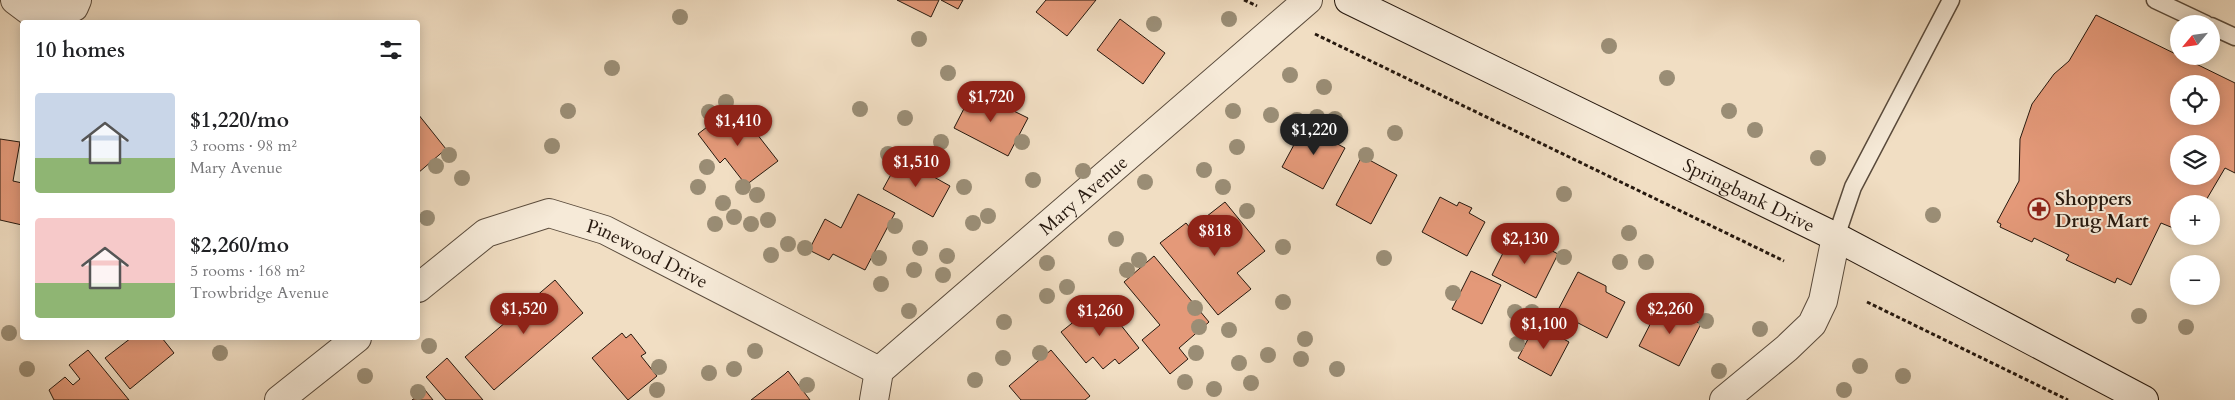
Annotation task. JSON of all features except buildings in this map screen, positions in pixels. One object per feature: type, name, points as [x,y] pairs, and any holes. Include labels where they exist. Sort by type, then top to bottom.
[{"type":"street","points":[[16,0],[31,12],[74,7],[76,0]]},
{"type":"street","name":"Mary Avenue","points":[[879,371],[1308,0]]},
{"type":"street","name":"Springbank Drive","points":[[1356,1],[1836,237],[2144,400]]},
{"type":"street","name":"Pinewood Drive","points":[[420,286],[486,232],[549,213],[605,230],[879,371]]},
{"type":"street","points":[[1724,400],[1787,348],[1812,324],[1823,301],[1836,237]]},
{"type":"street","points":[[279,400],[354,340]]},
{"type":"street","points":[[874,400],[879,371]]},
{"type":"lane","points":[[1836,237],[1853,187],[1951,0]]},
{"type":"lane","points":[[2155,0],[2187,15]]},
{"type":"lane","points":[[2220,30],[2235,37]]},
{"type":"path","points":[[1244,0],[1784,261]]},
{"type":"path","points":[[1867,302],[2068,400]]},
{"type":"place","name":"Shoppers Drug Mart","points":[[2039,209]]}]
